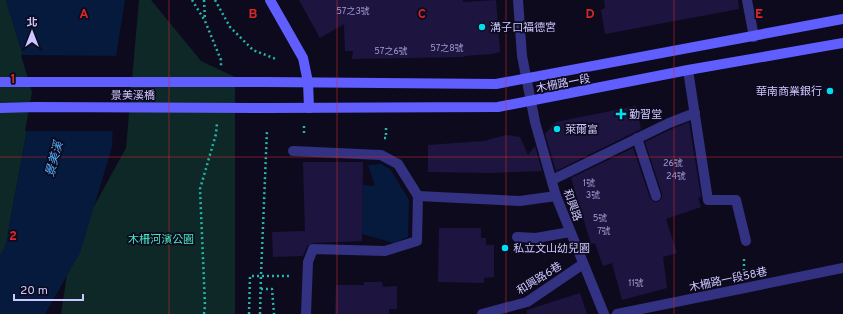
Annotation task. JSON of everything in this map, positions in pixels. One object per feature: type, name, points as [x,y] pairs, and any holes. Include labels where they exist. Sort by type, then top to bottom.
[{"type":"main road","points":[[270,0],[303,58],[308,82],[309,108]]},
{"type":"main road","name":"木柵路一段","points":[[266,82],[496,84],[754,37],[843,19]]},
{"type":"main road","name":"木柵路一段","points":[[267,108],[498,107],[843,42]]},
{"type":"main road","name":"景美溪橋","points":[[0,82],[266,82]]},
{"type":"main road","name":"景美溪橋","points":[[0,108],[267,108]]},
{"type":"street","name":"和興路","points":[[518,0],[522,56],[534,122],[556,196],[604,314]]},
{"type":"street","points":[[747,0],[754,37]]},
{"type":"street","points":[[688,70],[708,200],[736,200],[746,242]]},
{"type":"street","points":[[552,180],[669,123],[695,113]]},
{"type":"street","points":[[637,138],[656,196]]},
{"type":"street","points":[[293,152],[381,155],[398,164],[418,196],[417,242],[385,251],[314,249],[308,262],[306,314]]},
{"type":"street","points":[[418,196],[520,201],[556,196]]},
{"type":"street","points":[[516,237],[536,238],[570,232]]},
{"type":"street","name":"和興路6巷","points":[[488,313],[527,302],[583,264]]},
{"type":"street","name":"木柵路一段58巷","points":[[617,314],[843,268]]},
{"type":"path","points":[[204,0],[205,20]]},
{"type":"path","points":[[214,0],[230,27],[253,50],[276,59]]},
{"type":"path","points":[[260,314],[260,275],[267,130]]},
{"type":"path","points":[[204,314],[205,305],[200,189],[216,134]]},
{"type":"path","points":[[745,287],[743,260],[746,242]]},
{"type":"path","points":[[250,314],[250,276],[308,275]]},
{"type":"path","points":[[260,288],[272,288],[274,314]]},
{"type":"green space","points":[[0,0],[6,0],[34,92],[6,244],[0,257]]},
{"type":"green space","name":"木柵河濱公園","points":[[139,0],[151,0],[201,61],[235,77],[235,314],[61,314],[71,248],[126,148]]},
{"type":"water","name":"景美溪","points":[[6,0],[125,0],[116,56],[112,147],[80,253],[45,314],[0,314],[0,257],[6,244],[34,92]]},
{"type":"water","points":[[381,164],[390,169],[409,200],[408,237],[394,243],[362,234],[363,185],[375,186],[368,165]]},
{"type":"pier","points":[[21,55],[118,56],[115,131],[25,131],[32,92]]},
{"type":"building","points":[[299,0],[463,0],[463,2],[496,0],[500,52],[464,57],[352,59],[353,51],[345,51],[344,24],[320,38]]},
{"type":"building","points":[[604,0],[738,0],[739,9],[605,34],[601,10],[605,8]]},
{"type":"building","points":[[636,106],[641,129],[556,171],[545,134],[556,122]]},
{"type":"building","points":[[689,122],[701,197],[698,198],[701,207],[666,219],[677,253],[663,257],[667,288],[622,300],[612,263],[603,266],[595,243],[591,244],[571,178],[633,148],[650,198],[654,202],[658,202],[662,198],[662,194],[645,142]]},
{"type":"building","points":[[506,135],[520,137],[528,155],[535,146],[542,171],[489,173],[428,172],[428,145],[484,141]]},
{"type":"building","points":[[303,162],[363,162],[362,241],[313,243],[307,246],[303,256],[273,257],[272,232],[305,231]]},
{"type":"building","points":[[439,228],[481,228],[481,238],[486,238],[486,245],[494,245],[494,277],[484,278],[484,283],[438,282]]},
{"type":"building","points":[[364,282],[382,282],[383,287],[397,286],[397,309],[389,309],[389,314],[335,314],[336,285],[364,285]]},
{"type":"building","points":[[580,293],[587,314],[527,314],[527,310]]},
{"type":"place","name":"溝子口福德宮","points":[[482,27]]},
{"type":"place","name":"華南商業銀行","points":[[830,91]]},
{"type":"place","name":"勤習堂","points":[[621,114]]},
{"type":"place","name":"萊爾富","points":[[557,129]]},
{"type":"place","name":"私立文山幼兒園","points":[[505,248]]}]
